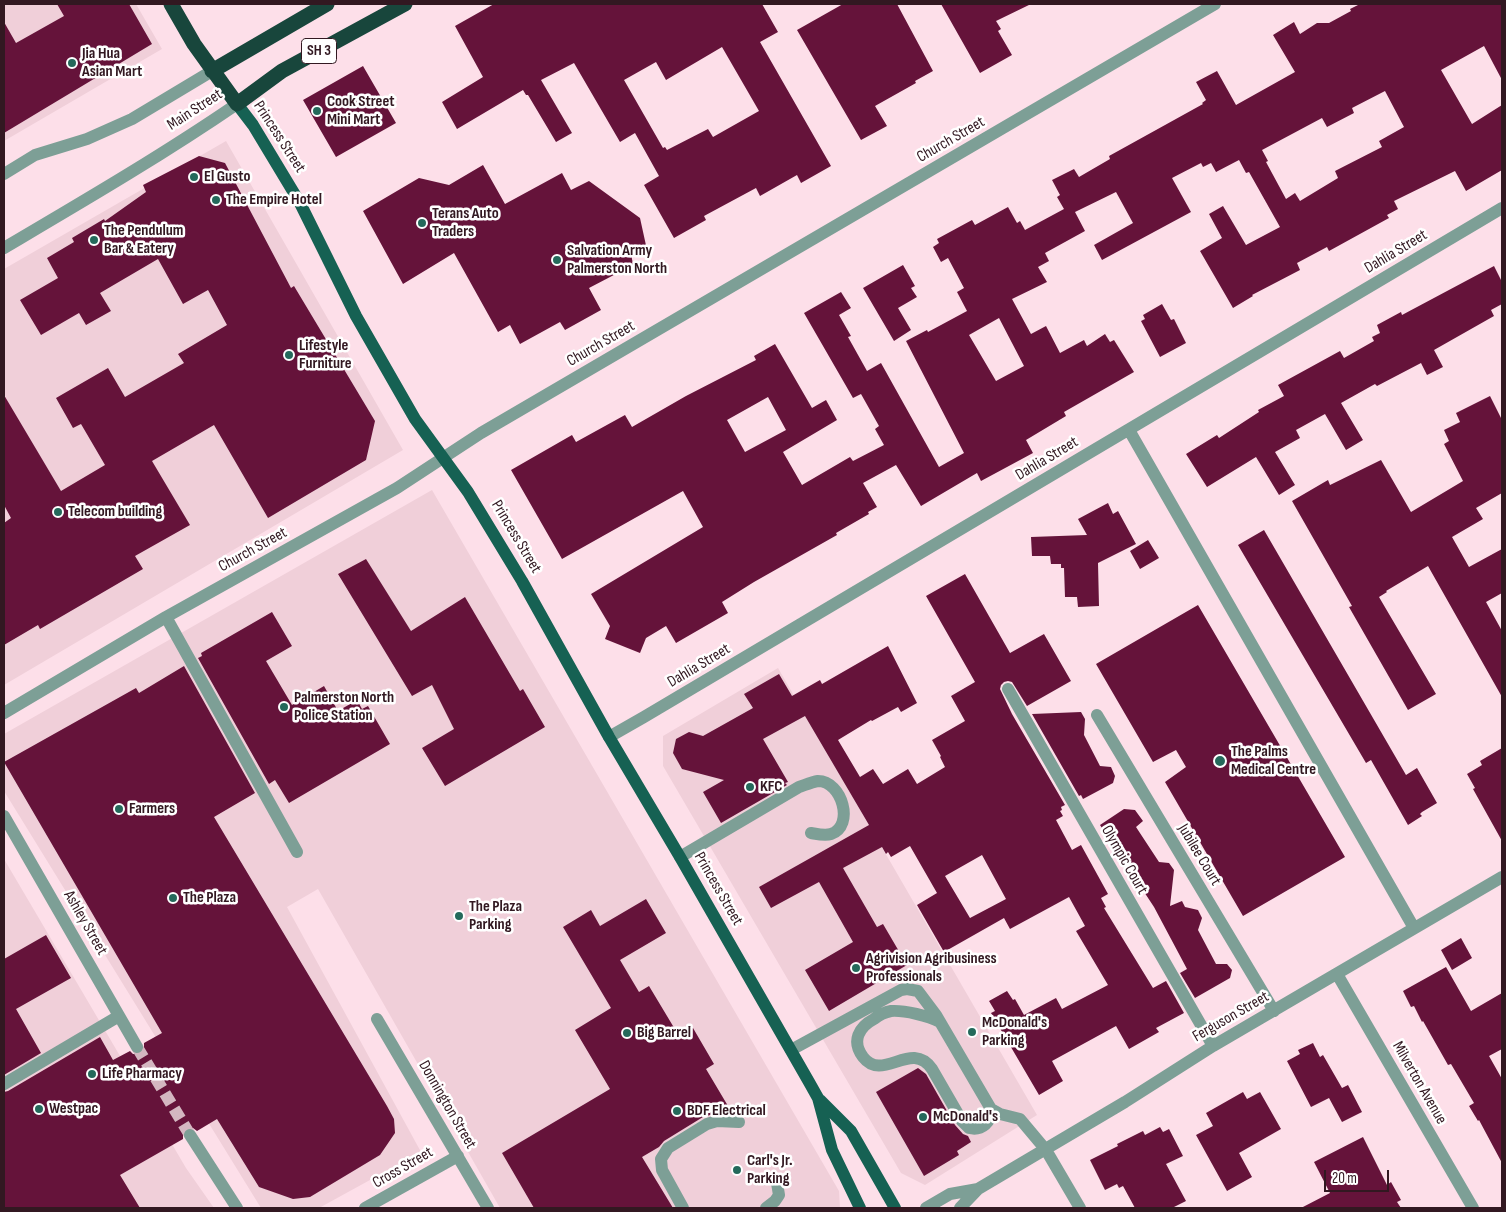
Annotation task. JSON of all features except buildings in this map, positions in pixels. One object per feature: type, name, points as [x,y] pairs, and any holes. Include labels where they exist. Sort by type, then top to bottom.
[{"type":"highway","name":"Princess Street","points":[[171,4],[194,44],[236,104]]},
{"type":"highway","name":"Main Street","points":[[212,71],[328,4]]},
{"type":"highway","name":"Main Street","points":[[236,104],[282,71],[406,4]]},
{"type":"main road","name":"Princess Street","points":[[236,104],[253,125],[300,203],[356,316],[411,411],[468,492],[522,581],[609,737],[791,1050],[818,1098],[832,1150],[860,1208]]},
{"type":"main road","name":"Princess Street","points":[[818,1098],[851,1131],[895,1208]]},
{"type":"street","name":"Church Street","points":[[4,713],[166,618],[397,488],[481,432],[1215,4]]},
{"type":"street","name":"Main Street","points":[[4,174],[35,156],[87,139],[132,119],[212,71]]},
{"type":"street","name":"Main Street","points":[[4,248],[199,130],[236,104]]},
{"type":"street","name":"Dahlia Street","points":[[609,737],[1502,208]]},
{"type":"street","points":[[1129,430],[1414,928]]},
{"type":"street","points":[[166,618],[296,852]]},
{"type":"street","name":"Olympic Court","points":[[1008,689],[1213,1046]]},
{"type":"street","name":"Jubilee Court","points":[[1097,715],[1274,1011]]},
{"type":"street","points":[[680,858],[799,787],[819,781],[825,782],[832,785],[842,802],[843,821],[838,830],[830,834],[811,833]]},
{"type":"street","name":"Ashley Street","points":[[4,816],[137,1047]]},
{"type":"street","name":"Ferguson Street","points":[[926,1208],[950,1194],[978,1188],[1046,1150],[1213,1046],[1502,876]]},
{"type":"street","name":"Milverton Avenue","points":[[1337,974],[1473,1208]]},
{"type":"street","points":[[791,1050],[901,990],[918,991],[940,1022],[990,1113],[986,1124],[978,1129],[969,1128],[965,1125],[926,1061],[908,1058],[886,1066],[873,1065],[861,1054],[857,1043],[860,1030],[866,1023],[886,1012],[907,1012],[929,1017],[940,1022]]},
{"type":"street","points":[[4,1084],[119,1016]]},
{"type":"street","name":"Donnington Street","points":[[377,1019],[488,1208]]},
{"type":"street","points":[[990,1113],[1015,1116],[1020,1119],[1046,1150],[1080,1208]]},
{"type":"street","points":[[683,1208],[662,1170],[661,1159],[668,1148],[708,1124],[717,1121],[739,1122]]},
{"type":"street","points":[[190,1134],[237,1208]]},
{"type":"street","name":"Cross Street","points":[[365,1208],[458,1156]]},
{"type":"street","points":[[766,1208],[775,1202],[779,1195],[777,1184]]},
{"type":"street","name":"Ferguson Street","points":[[960,1208],[978,1188]]},
{"type":"shaded area","points":[[4,4],[136,4],[162,49],[4,141]]},
{"type":"shaded area","points":[[226,141],[403,450],[4,685],[4,269]]},
{"type":"shaded area","points":[[432,490],[839,1191],[840,1208],[500,1208],[318,889],[287,907],[421,1152],[319,1208],[261,1208],[4,791],[4,734]]},
{"type":"shaded area","points":[[778,668],[1037,1115],[925,1185],[901,1173],[663,766],[663,736]]},
{"type":"shaded area","points":[[4,859],[186,1168],[214,1208],[4,1208]]},
{"type":"tunnel","points":[[137,1047],[190,1135]]},
{"type":"place","name":"Jia Hua Asian Mart","points":[[72,63]]},
{"type":"place","name":"Cook Street Mini Mart","points":[[317,111]]},
{"type":"place","name":"El Gusto","points":[[194,177]]},
{"type":"place","name":"The Empire Hotel","points":[[216,200]]},
{"type":"place","name":"Terans Auto Traders","points":[[422,223]]},
{"type":"place","name":"The Pendulum Bar & Eatery","points":[[94,240]]},
{"type":"place","name":"Salvation Army Palmerston North","points":[[557,260]]},
{"type":"place","name":"Lifestyle Furniture","points":[[289,355]]},
{"type":"place","name":"Telecom building","points":[[58,512]]},
{"type":"place","name":"Palmerston North Police Station","points":[[284,707]]},
{"type":"place","name":"The Palms Medical Centre","points":[[1220,761]]},
{"type":"place","name":"KFC","points":[[750,787]]},
{"type":"place","name":"Farmers","points":[[119,809]]},
{"type":"place","name":"The Plaza","points":[[173,898]]},
{"type":"place","name":"The Plaza Parking","points":[[459,916]]},
{"type":"place","name":"Agrivision Agribusiness Professionals","points":[[856,968]]},
{"type":"place","name":"McDonald's Parking","points":[[972,1032]]},
{"type":"place","name":"Big Barrel","points":[[627,1033]]},
{"type":"place","name":"Life Pharmacy","points":[[92,1074]]},
{"type":"place","name":"Westpac","points":[[39,1109]]},
{"type":"place","name":"BDF Electrical","points":[[677,1111]]},
{"type":"place","name":"McDonald's","points":[[923,1117]]},
{"type":"place","name":"Carl's Jr. Parking","points":[[737,1170]]}]
